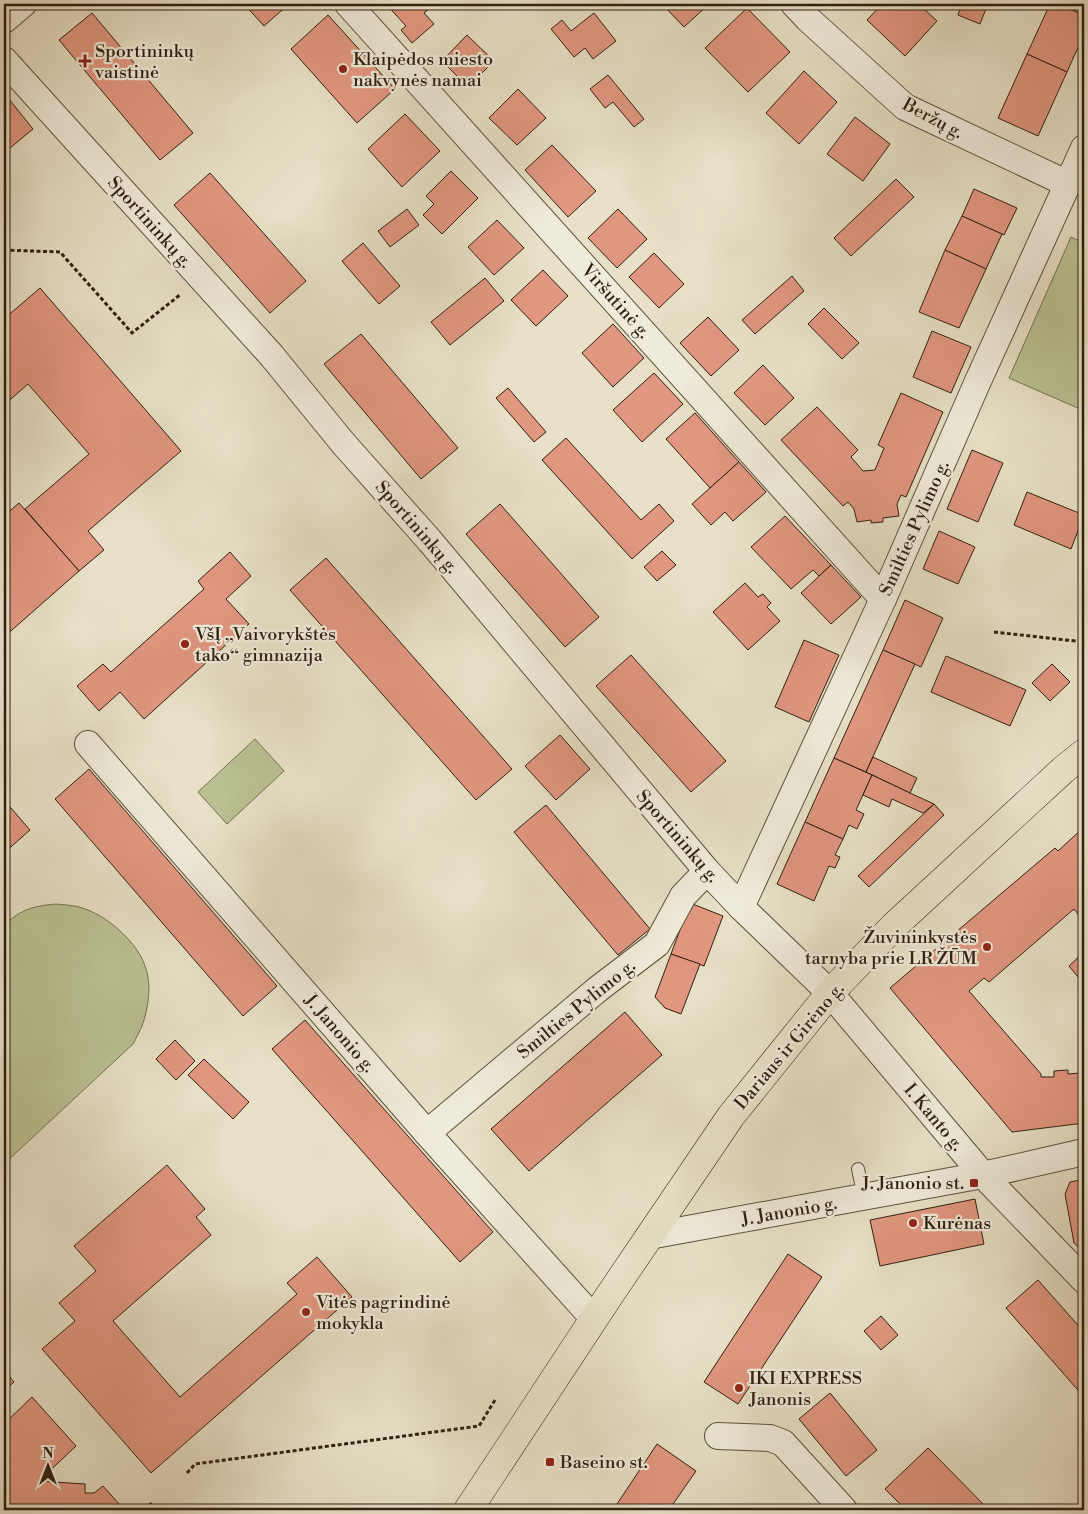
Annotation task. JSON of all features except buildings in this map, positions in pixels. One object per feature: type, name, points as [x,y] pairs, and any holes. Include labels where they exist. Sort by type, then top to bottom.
[{"type":"main road","name":"Dariaus ir Girėno g.","points":[[649,1236],[731,1116],[830,993],[894,926],[1063,770],[1084,753]]},
{"type":"main road","points":[[468,1510],[649,1236]]},
{"type":"street","points":[[4,20],[24,4]]},
{"type":"street","name":"Viršutinė g.","points":[[348,4],[883,599]]},
{"type":"street","name":"Beržų g.","points":[[794,4],[905,107],[1068,184]]},
{"type":"street","name":"Sportininkų g.","points":[[4,60],[272,356],[343,443],[430,541],[707,871],[741,907],[830,993]]},
{"type":"street","name":"Smilties Pylimo g.","points":[[741,907],[883,599],[982,372],[1084,148]]},
{"type":"street","name":"J. Janonio g.","points":[[88,744],[427,1132],[594,1319]]},
{"type":"street","name":"Smilties Pylimo g.","points":[[427,1132],[598,989],[657,944],[683,896],[707,871]]},
{"type":"street","name":"I. Kanto g.","points":[[830,993],[982,1175],[1084,1280]]},
{"type":"street","name":"J. Janonio g.","points":[[649,1236],[982,1175],[1084,1152]]},
{"type":"street","points":[[718,1436],[770,1438],[783,1443],[844,1510]]},
{"type":"lane","points":[[858,1168],[864,1197]]},
{"type":"path","points":[[4,250],[60,252],[132,333],[201,278]]},
{"type":"path","points":[[994,632],[1084,642]]},
{"type":"path","points":[[187,1473],[195,1464],[479,1426],[495,1400]]},
{"type":"path","points":[[144,1510],[153,1502]]},
{"type":"green space","points":[[1071,237],[1084,243],[1084,400],[1080,409],[1009,378]]},
{"type":"green space","points":[[255,739],[284,771],[227,824],[198,792]]},
{"type":"green space","points":[[56,904],[76,906],[95,913],[115,926],[129,940],[143,960],[147,970],[149,994],[147,1006],[142,1026],[133,1044],[4,1164],[4,925],[16,915],[28,909]]},
{"type":"place","name":"Sportininkų vaistinė","points":[[85,61]]},
{"type":"place","name":"Klaipėdos miesto nakvynės namai","points":[[343,69]]},
{"type":"place","name":"VšĮ „Vaivorykštės tako“ gimnazija","points":[[185,644]]},
{"type":"place","name":"Žuvininkystės tarnyba prie LR ŽŪM","points":[[987,947]]},
{"type":"place","name":"J. Janonio st.","points":[[974,1183]]},
{"type":"place","name":"Kurėnas","points":[[913,1223]]},
{"type":"place","name":"Vitės pagrindinė mokykla","points":[[306,1312]]},
{"type":"place","name":"IKI EXPRESS Janonis","points":[[739,1388]]},
{"type":"place","name":"Baseino st.","points":[[550,1462]]}]
